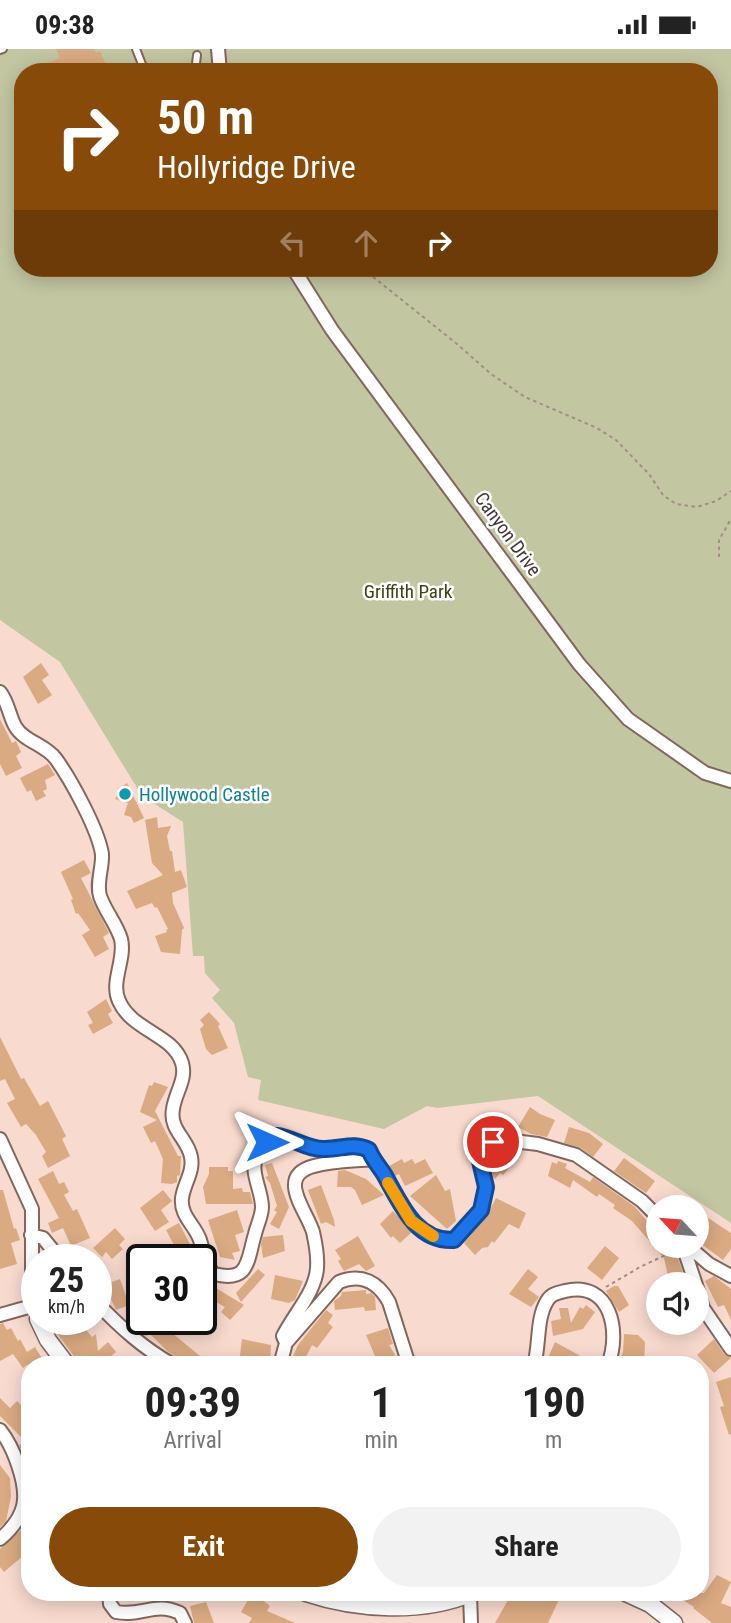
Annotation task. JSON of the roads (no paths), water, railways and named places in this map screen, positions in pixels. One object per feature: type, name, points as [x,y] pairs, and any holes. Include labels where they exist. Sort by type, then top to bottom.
[{"type":"street","name":"Canyon Drive","points":[[299,277],[332,330],[579,664],[630,720],[705,773],[731,781]]},
{"type":"street","points":[[0,692],[16,727],[23,735],[46,748],[56,759],[99,839],[102,857],[99,894],[116,924],[122,942],[116,989],[118,1001],[135,1024],[167,1042],[177,1051],[182,1064],[183,1076],[173,1109],[173,1122],[191,1158],[182,1210],[200,1240],[206,1265],[214,1274],[226,1277],[241,1273],[248,1264],[262,1206],[254,1166],[257,1153],[277,1136],[324,1150],[360,1145],[369,1150],[411,1221],[430,1235],[443,1240],[454,1240],[481,1210],[486,1187],[479,1157],[485,1146],[505,1140],[538,1144],[576,1155],[646,1206]]},
{"type":"street","points":[[0,1139],[32,1209],[31,1244]]},
{"type":"street","points":[[286,1343],[283,1336],[310,1291],[317,1266],[313,1231],[296,1194],[296,1180],[300,1172],[313,1166],[373,1159]]},
{"type":"street","points":[[31,1235],[43,1238],[48,1244]]},
{"type":"street","points":[[703,1258],[731,1276]]},
{"type":"street","points":[[282,1356],[286,1343],[339,1282],[350,1278],[361,1278],[384,1293],[406,1356]]},
{"type":"street","points":[[535,1356],[545,1303],[552,1294],[572,1289],[583,1289],[595,1294],[604,1303],[613,1320],[615,1339],[610,1356]]},
{"type":"street","points":[[0,1315],[21,1314]]},
{"type":"street","points":[[709,1317],[731,1349]]},
{"type":"street","points":[[112,1318],[156,1356]]},
{"type":"street","points":[[46,1335],[60,1356]]},
{"type":"street","points":[[0,1430],[15,1457],[21,1477]]},
{"type":"street","points":[[0,1539],[13,1528],[21,1507]]},
{"type":"street","points":[[109,1601],[116,1612],[136,1615],[160,1607],[169,1608],[180,1613],[185,1623]]},
{"type":"street","points":[[338,1601],[397,1607],[443,1601]]},
{"type":"street","points":[[471,1601],[471,1623]]},
{"type":"street","points":[[642,1601],[674,1623]]},
{"type":"lane","points":[[196,63],[197,55]]},
{"type":"place","name":"Hollywood Castle","points":[[125,794]]},
{"type":"park label","name":"Griffith Park","points":[[408,591]]}]
